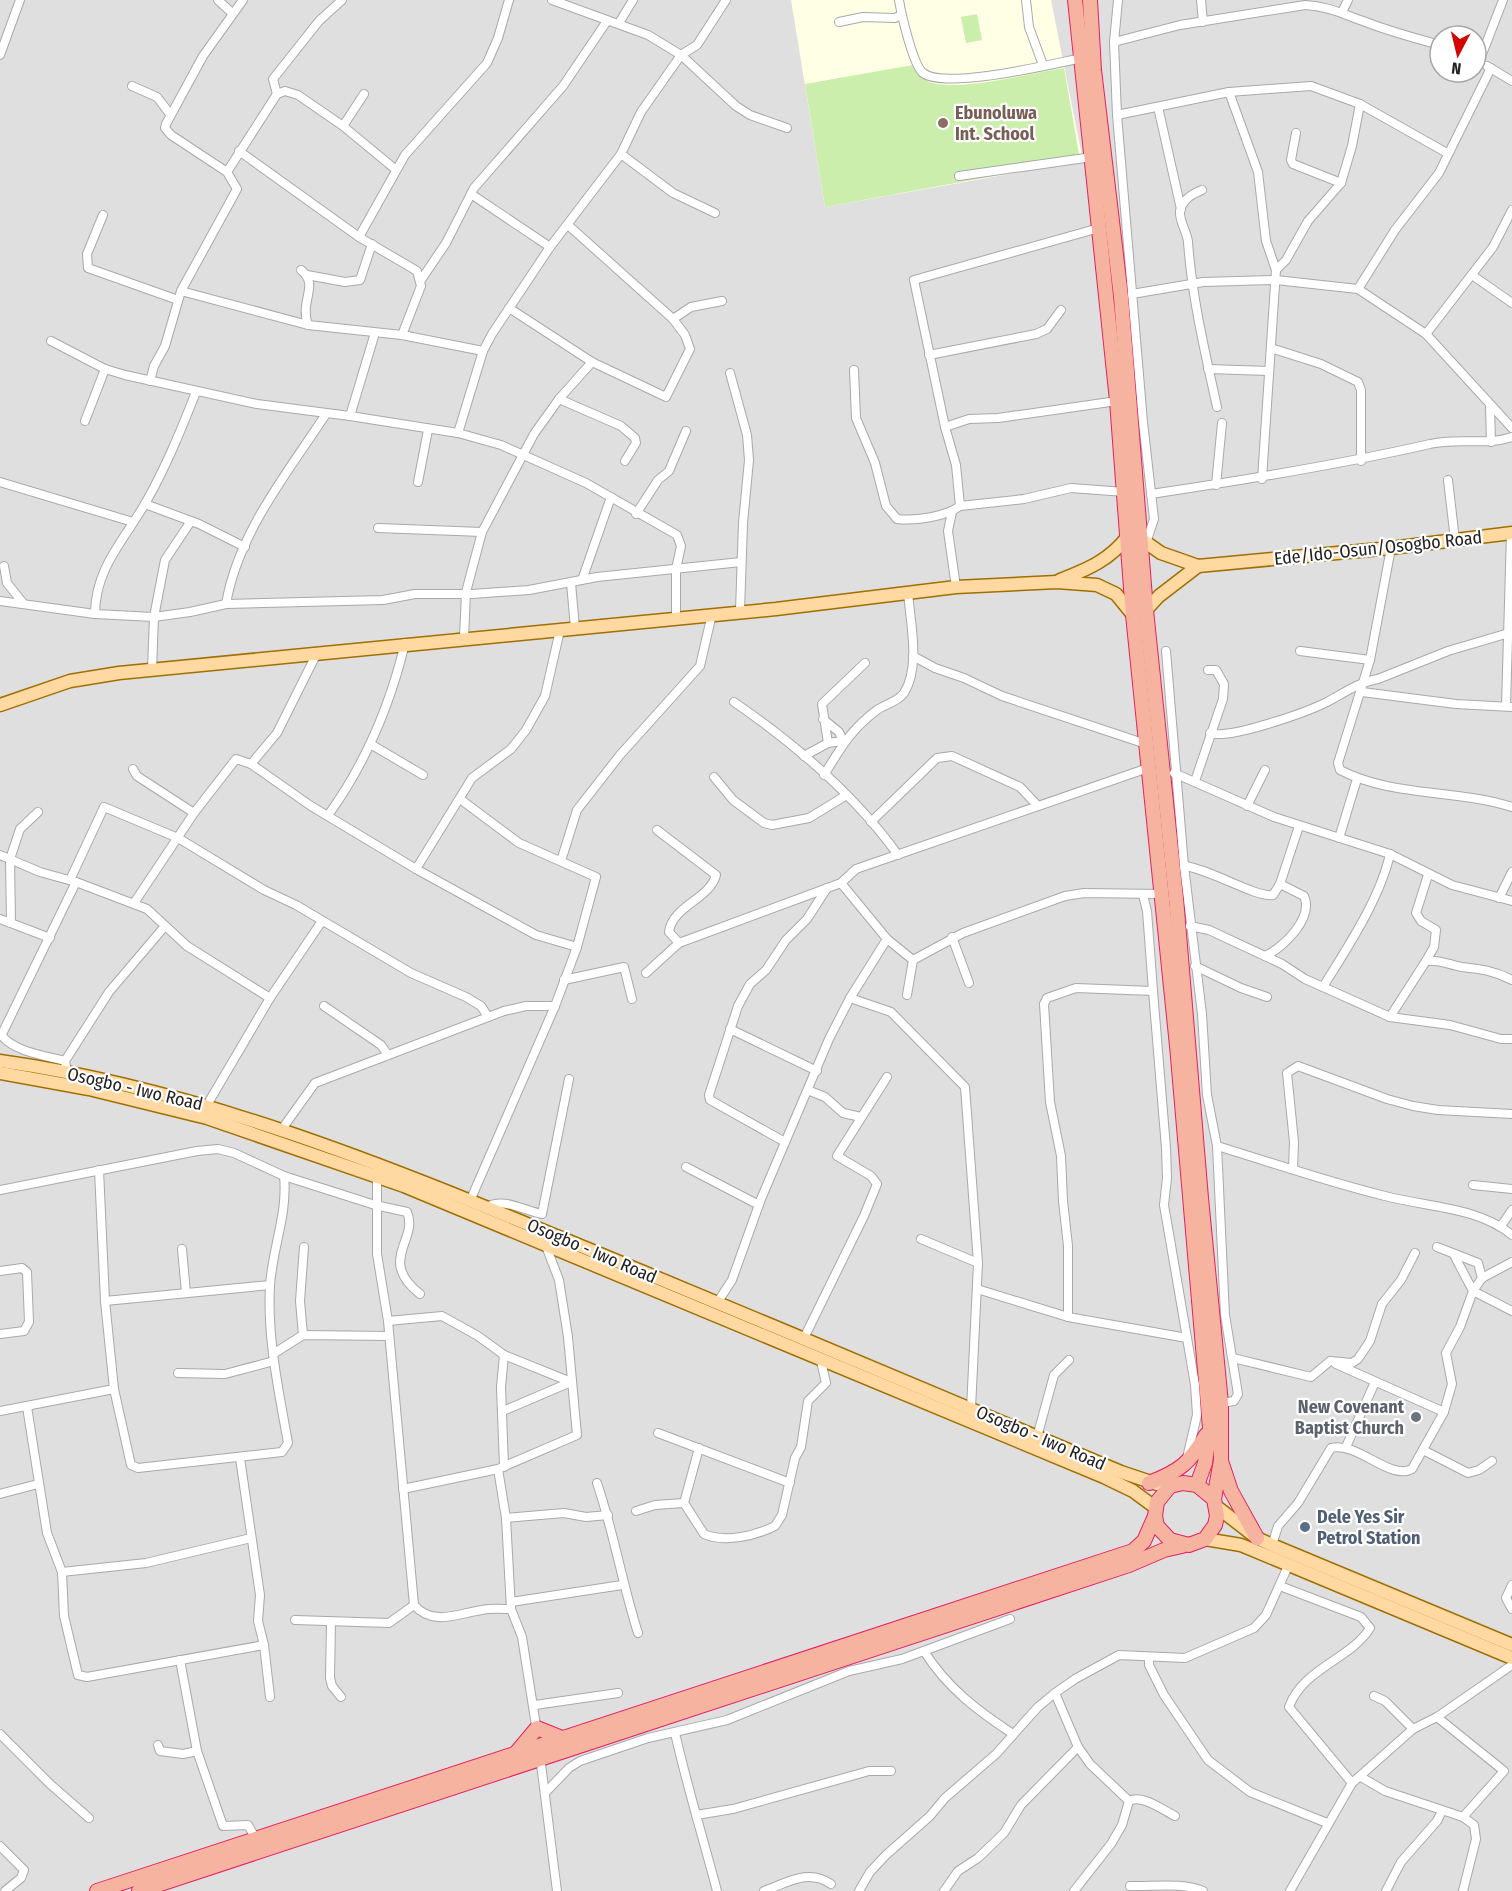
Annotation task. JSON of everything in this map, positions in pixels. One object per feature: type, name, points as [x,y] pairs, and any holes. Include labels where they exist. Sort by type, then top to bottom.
[{"type":"highway","points":[[1073,0],[1082,58],[1125,492],[1139,539]]},
{"type":"highway","points":[[139,1891],[540,1752],[1129,1565],[1164,1550],[1189,1545],[1205,1539],[1215,1525],[1215,1503],[1221,1460],[1221,1403],[1201,1198],[1185,1078],[1177,1046],[1148,768],[1140,612],[1139,539],[1121,297],[1090,0]]},
{"type":"highway","points":[[1092,34],[1100,0]]},
{"type":"highway","points":[[1140,612],[1170,772],[1186,947],[1185,1078],[1210,1428],[1205,1463],[1197,1485]]},
{"type":"highway","points":[[1149,1483],[1173,1474],[1185,1466],[1210,1428]]},
{"type":"highway","points":[[1221,1460],[1231,1491],[1257,1538]]},
{"type":"highway","points":[[97,1891],[515,1754],[540,1752],[562,1738],[1133,1551],[1144,1541],[1157,1502],[1170,1486],[1183,1483],[1197,1485],[1215,1503]]},
{"type":"highway","points":[[1155,1512],[1157,1526],[1170,1540],[1189,1545]]},
{"type":"highway","points":[[515,1754],[537,1728],[562,1738]]},
{"type":"main road","name":"Ede/Ido-Osun/Osogbo Road","points":[[1198,566],[1391,548],[1511,533]]},
{"type":"main road","points":[[1057,582],[1100,563],[1139,539],[1161,553],[1198,566]]},
{"type":"main road","points":[[0,705],[70,681],[152,669],[318,651],[560,630],[956,587],[1057,582],[1106,588],[1140,612],[1198,566]]},
{"type":"main road","name":"Osogbo - Iwo Road","points":[[0,1061],[66,1067],[207,1105],[231,1119],[377,1176],[1104,1477],[1133,1491],[1155,1512]]},
{"type":"main road","name":"Osogbo - Iwo Road","points":[[0,1073],[282,1129],[347,1151],[804,1338],[1149,1483],[1170,1486]]},
{"type":"main road","points":[[1215,1503],[1257,1538],[1512,1645]]},
{"type":"main road","points":[[1205,1539],[1229,1541],[1289,1564],[1512,1658]]},
{"type":"street","points":[[0,55],[20,0]]},
{"type":"street","points":[[218,0],[232,13]]},
{"type":"street","points":[[150,381],[154,366],[165,346],[179,296],[236,194],[236,184],[227,172],[167,132],[165,128],[170,114],[232,13],[243,0]]},
{"type":"street","points":[[277,94],[273,79],[319,21],[342,0]]},
{"type":"street","points":[[359,237],[395,169],[422,134],[487,63],[498,38],[509,0]]},
{"type":"street","points":[[552,0],[606,21],[619,23],[681,55],[736,106],[750,115],[787,128]]},
{"type":"street","points":[[619,23],[633,0]]},
{"type":"street","points":[[458,433],[483,351],[509,308],[550,247],[621,154],[641,112],[681,55],[697,45],[726,0]]},
{"type":"street","points":[[899,0],[901,15],[917,65],[932,77],[966,78],[1082,58]]},
{"type":"street","points":[[1026,0],[1029,27],[1044,65]]},
{"type":"street","points":[[1118,0],[1114,42],[1117,115],[1154,526],[1139,539]]},
{"type":"street","points":[[1201,0],[1203,22]]},
{"type":"street","points":[[1342,12],[1348,0]]},
{"type":"street","points":[[1488,37],[1503,0]]},
{"type":"street","points":[[1114,42],[1154,31],[1305,5],[1320,6],[1342,12],[1408,37],[1428,42]]},
{"type":"street","points":[[838,22],[863,17],[895,18],[901,15]]},
{"type":"street","points":[[402,335],[418,298],[421,279],[446,243],[484,173],[563,86],[606,21]]},
{"type":"street","points":[[1488,67],[1512,81]]},
{"type":"street","points":[[1358,289],[1395,230],[1439,173],[1491,68]]},
{"type":"street","points":[[1117,115],[1229,92],[1311,86],[1359,104],[1447,153]]},
{"type":"street","points":[[132,87],[157,97],[170,114]]},
{"type":"street","points":[[227,172],[277,94],[285,91],[298,95],[343,126],[395,169]]},
{"type":"street","points":[[1229,92],[1258,172],[1266,240],[1276,270],[1262,478]]},
{"type":"street","points":[[343,126],[364,94]]},
{"type":"street","points":[[1276,270],[1286,260],[1308,221],[1341,183],[1352,146],[1359,104]]},
{"type":"street","points":[[1158,107],[1181,208],[1180,215],[1188,241],[1191,286],[1217,407]]},
{"type":"street","points":[[1296,133],[1291,160],[1293,164],[1341,183]]},
{"type":"street","points":[[239,151],[359,237],[417,271],[421,279]]},
{"type":"street","points":[[621,154],[673,194],[715,213]]},
{"type":"street","points":[[959,176],[1092,157]]},
{"type":"street","points":[[1181,208],[1190,195],[1202,190]]},
{"type":"street","points":[[471,194],[550,247]]},
{"type":"street","points":[[1426,334],[1493,247],[1512,210]]},
{"type":"street","points":[[103,215],[87,254],[88,268],[179,296],[308,325],[402,335],[483,351]]},
{"type":"street","points":[[509,308],[592,362],[666,397],[690,345],[672,320],[568,225]]},
{"type":"street","points":[[960,506],[959,478],[945,427],[913,283],[916,278],[1099,228]]},
{"type":"street","points":[[308,325],[303,308],[310,290],[304,273],[345,282],[360,280],[372,243]]},
{"type":"street","points":[[1472,275],[1512,303]]},
{"type":"street","points":[[1132,294],[1191,286],[1203,282],[1276,280],[1358,289],[1426,334],[1454,361],[1490,407],[1512,428]]},
{"type":"street","points":[[672,320],[691,307],[722,301]]},
{"type":"street","points":[[929,355],[1036,334],[1047,329],[1061,310]]},
{"type":"street","points":[[350,416],[375,333]]},
{"type":"street","points":[[51,341],[105,369],[150,381],[196,392],[326,414],[458,433],[501,445],[522,454],[586,483],[677,536],[681,546],[676,569],[676,618]]},
{"type":"street","points":[[1270,348],[1321,364],[1358,382],[1361,390],[1361,461]]},
{"type":"street","points":[[464,638],[466,592],[482,532],[522,454],[559,399],[592,362]]},
{"type":"street","points":[[85,421],[105,369]]},
{"type":"street","points":[[1208,369],[1269,371]]},
{"type":"street","points":[[854,370],[856,418],[875,462],[886,506],[897,519],[950,516]]},
{"type":"street","points":[[730,374],[747,435],[749,460],[741,562],[740,611]]},
{"type":"street","points":[[95,614],[97,587],[122,537],[146,504],[169,458],[196,392]]},
{"type":"street","points":[[559,399],[621,426],[635,438],[636,443],[625,461]]},
{"type":"street","points":[[945,427],[969,419],[998,418],[1016,413],[1117,401]]},
{"type":"street","points":[[1490,407],[1491,442]]},
{"type":"street","points":[[226,604],[234,571],[245,547],[271,499],[326,414]]},
{"type":"street","points":[[1216,485],[1222,423]]},
{"type":"street","points":[[418,482],[428,430]]},
{"type":"street","points":[[636,514],[658,480],[669,471],[686,431]]},
{"type":"street","points":[[1151,494],[1361,461],[1432,443],[1491,442],[1512,437]]},
{"type":"street","points":[[1448,480],[1455,540]]},
{"type":"street","points":[[0,482],[133,522]]},
{"type":"street","points":[[956,587],[950,516],[960,506],[1024,499],[1071,488],[1125,492]]},
{"type":"street","points":[[582,580],[611,497]]},
{"type":"street","points":[[146,504],[191,521],[245,547]]},
{"type":"street","points":[[152,669],[154,617],[165,560],[187,531],[191,521]]},
{"type":"street","points":[[378,528],[482,532]]},
{"type":"street","points":[[1362,692],[1456,704],[1509,706],[1511,533]]},
{"type":"street","points":[[1391,548],[1370,660],[1362,692],[1338,763],[1340,770],[1357,779],[1419,794],[1441,792],[1490,800],[1512,807]]},
{"type":"street","points":[[0,601],[95,614],[154,617],[226,604],[383,600],[415,594],[466,592],[472,594],[529,590],[582,580],[741,562]]},
{"type":"street","points":[[4,566],[7,583],[23,603]]},
{"type":"street","points":[[572,583],[575,628]]},
{"type":"street","points":[[824,775],[843,741],[877,710],[903,695],[913,656],[908,592]]},
{"type":"street","points":[[561,861],[577,810],[620,755],[700,666],[712,614]]},
{"type":"street","points":[[416,869],[472,778],[511,749],[526,730],[545,696],[560,630]]},
{"type":"street","points":[[1210,733],[1223,736],[1282,719],[1325,703],[1364,681],[1378,679],[1465,645],[1510,633]]},
{"type":"street","points":[[329,814],[372,746],[397,677],[405,643]]},
{"type":"street","points":[[251,764],[277,733],[318,651]]},
{"type":"street","points":[[1166,651],[1170,772],[1190,926],[1186,947],[1195,966],[1202,1014],[1207,1095],[1217,1146],[1225,1315],[1238,1394],[1234,1401],[1221,1403]]},
{"type":"street","points":[[1300,651],[1370,660]]},
{"type":"street","points":[[913,656],[935,668],[964,678],[1002,696],[1146,744]]},
{"type":"street","points":[[828,742],[821,708],[824,701],[865,663]]},
{"type":"street","points":[[1195,780],[1210,733],[1215,725],[1215,715],[1220,707],[1224,690],[1216,670],[1208,670]]},
{"type":"street","points":[[734,702],[777,731],[804,756],[871,822],[898,855]]},
{"type":"street","points":[[823,719],[839,732],[843,741]]},
{"type":"street","points":[[804,756],[828,742],[843,741]]},
{"type":"street","points":[[372,746],[423,775]]},
{"type":"street","points":[[871,822],[938,758],[952,756],[1020,787],[1037,805]]},
{"type":"street","points":[[134,903],[194,813],[233,760],[251,764],[311,806],[329,814],[416,869],[536,935],[577,948]]},
{"type":"street","points":[[646,973],[679,943],[841,883],[856,869],[1148,768]]},
{"type":"street","points":[[133,769],[137,776],[194,813]]},
{"type":"street","points":[[1247,806],[1265,770]]},
{"type":"street","points":[[1170,772],[1195,780],[1247,806],[1299,826],[1390,854],[1452,885],[1512,901]]},
{"type":"street","points":[[714,777],[733,800],[764,823],[772,825],[809,818],[845,796]]},
{"type":"street","points":[[1339,838],[1357,779]]},
{"type":"street","points":[[460,799],[519,843],[596,877],[577,948],[555,1006],[470,1201]]},
{"type":"street","points":[[165,926],[109,992],[66,1067],[4,1039],[1,1034],[50,938],[104,807],[178,837],[264,890],[411,973],[466,997],[481,1006],[488,1017]]},
{"type":"street","points":[[11,922],[10,859],[17,832],[38,812]]},
{"type":"street","points":[[1184,866],[1232,881],[1265,896],[1273,895],[1280,884],[1299,826]]},
{"type":"street","points":[[657,830],[716,876],[709,887],[680,913],[670,927],[669,932],[679,943]]},
{"type":"street","points":[[1323,987],[1362,919],[1387,868],[1390,854]]},
{"type":"street","points":[[0,855],[40,872],[73,881],[147,909],[186,946],[270,998]]},
{"type":"street","points":[[1499,898],[1512,872]]},
{"type":"street","points":[[1390,1017],[1434,947],[1436,930],[1421,921],[1416,913],[1428,875]]},
{"type":"street","points":[[841,883],[887,939],[913,960]]},
{"type":"street","points":[[1265,956],[1283,945],[1301,921],[1307,904],[1304,896],[1280,884]]},
{"type":"street","points":[[785,1142],[709,1098],[730,1029],[750,984],[766,970],[786,940],[807,919],[827,888]]},
{"type":"street","points":[[913,960],[952,938],[1065,896],[1084,893],[1161,894]]},
{"type":"street","points":[[1143,895],[1147,911],[1166,1148],[1167,1178],[1164,1205],[1195,1385],[1197,1415],[1185,1466]]},
{"type":"street","points":[[0,919],[50,938]]},
{"type":"street","points":[[207,1105],[270,998],[322,921]]},
{"type":"street","points":[[1190,926],[1209,930],[1323,987],[1390,1017],[1450,1025],[1501,1039],[1512,1039]]},
{"type":"street","points":[[952,938],[969,983]]},
{"type":"street","points":[[717,1303],[732,1280],[785,1142],[850,998],[887,939]]},
{"type":"street","points":[[1426,961],[1438,959],[1460,967],[1477,967],[1512,980]]},
{"type":"street","points":[[907,995],[913,960]]},
{"type":"street","points":[[1195,966],[1241,988],[1267,997]]},
{"type":"street","points":[[564,981],[593,972],[624,967],[632,999]]},
{"type":"street","points":[[1068,1317],[1068,1246],[1061,1156],[1050,1102],[1045,1001],[1060,992],[1076,988],[1153,991]]},
{"type":"street","points":[[850,998],[891,1012],[965,1087],[978,1263],[971,1409]]},
{"type":"street","points":[[324,1006],[381,1045],[388,1055]]},
{"type":"street","points":[[282,1129],[315,1083],[488,1017],[526,1006],[555,1006]]},
{"type":"street","points":[[730,1029],[817,1071]]},
{"type":"street","points":[[1293,1168],[1294,1142],[1287,1073],[1298,1066],[1387,1099],[1413,1106],[1438,1110],[1512,1114]]},
{"type":"street","points":[[804,1338],[864,1216],[877,1184],[871,1176],[837,1156],[887,1077]]},
{"type":"street","points":[[487,1208],[496,1203],[507,1203],[542,1214],[569,1079]]},
{"type":"street","points":[[810,1090],[825,1097],[843,1113],[861,1117]]},
{"type":"street","points":[[1217,1146],[1384,1196],[1468,1213],[1501,1226],[1512,1235]]},
{"type":"street","points":[[0,1190],[197,1151],[218,1149],[234,1153],[284,1176],[375,1205],[400,1209],[409,1215],[409,1225],[399,1252],[400,1263],[407,1281],[420,1294]]},
{"type":"street","points":[[686,1167],[759,1205]]},
{"type":"street","points":[[99,1170],[105,1301],[114,1389],[131,1465],[135,1467],[282,1452],[288,1443],[273,1358],[270,1285],[282,1225],[284,1176]]},
{"type":"street","points":[[377,1176],[375,1205],[377,1254],[388,1321],[414,1605],[421,1613],[440,1618],[622,1585]]},
{"type":"street","points":[[1473,1185],[1512,1189]]},
{"type":"street","points":[[1201,1198],[1219,1197]]},
{"type":"street","points":[[1501,1226],[1512,1210]]},
{"type":"street","points":[[921,1239],[978,1263]]},
{"type":"street","points":[[403,1490],[501,1468],[578,1435],[568,1336],[559,1280],[546,1246]]},
{"type":"street","points":[[1437,1246],[1454,1255],[1478,1263],[1482,1278]]},
{"type":"street","points":[[303,1335],[300,1301],[304,1247]]},
{"type":"street","points":[[182,1250],[186,1293]]},
{"type":"street","points":[[1233,1358],[1311,1377],[1330,1361],[1352,1363],[1358,1359],[1370,1341],[1382,1305],[1401,1280],[1415,1253]]},
{"type":"street","points":[[1454,1255],[1473,1291],[1512,1311]]},
{"type":"street","points":[[1272,1545],[1278,1526],[1298,1503],[1331,1448],[1346,1447],[1402,1472],[1412,1469],[1444,1412],[1452,1384],[1446,1353],[1456,1336],[1473,1291],[1482,1278],[1512,1262]]},
{"type":"street","points":[[0,1271],[22,1268],[27,1272],[29,1322],[24,1331],[0,1334]]},
{"type":"street","points":[[105,1301],[270,1285]]},
{"type":"street","points":[[977,1289],[1068,1317],[1187,1338]]},
{"type":"street","points":[[388,1321],[442,1316],[478,1336],[504,1355],[571,1382]]},
{"type":"street","points":[[178,1373],[225,1374],[273,1358],[303,1335],[389,1336]]},
{"type":"street","points":[[504,1355],[501,1468],[511,1605],[522,1637],[535,1705],[557,1891]]},
{"type":"street","points":[[699,1448],[684,1503],[704,1534],[721,1538],[750,1534],[765,1531],[779,1522],[795,1458],[801,1447],[808,1401],[826,1383],[821,1360]]},
{"type":"street","points":[[1037,1437],[1053,1375],[1070,1360]]},
{"type":"street","points":[[1330,1361],[1444,1412]]},
{"type":"street","points":[[503,1411],[571,1382]]},
{"type":"street","points":[[1346,1447],[1375,1382]]},
{"type":"street","points":[[0,1412],[114,1389]]},
{"type":"street","points":[[27,1407],[47,1533],[62,1572],[64,1616],[78,1675],[87,1677],[264,1645]]},
{"type":"street","points":[[658,1433],[790,1483]]},
{"type":"street","points":[[1423,1450],[1468,1473],[1479,1470],[1492,1461]]},
{"type":"street","points":[[240,1458],[261,1596],[258,1621],[264,1645],[270,1697]]},
{"type":"street","points":[[597,1483],[618,1553],[622,1585],[638,1633]]},
{"type":"street","points":[[0,1494],[38,1484]]},
{"type":"street","points":[[636,1511],[654,1504],[684,1503]]},
{"type":"street","points":[[506,1518],[564,1512],[586,1518],[608,1515]]},
{"type":"street","points":[[62,1572],[146,1563],[251,1538]]},
{"type":"street","points":[[858,1891],[870,1872],[886,1855],[1055,1693],[1075,1679],[1119,1656],[1192,1657],[1254,1628],[1266,1615],[1289,1564]]},
{"type":"street","points":[[1512,1585],[1506,1598],[1512,1609]]},
{"type":"street","points":[[1280,1586],[1361,1617],[1369,1624],[1369,1631],[1308,1677],[1289,1707],[1352,1783]]},
{"type":"street","points":[[296,1620],[389,1623],[414,1605]]},
{"type":"street","points":[[545,1793],[569,1768],[580,1761],[648,1738],[727,1720],[849,1671],[924,1651],[1010,1619]]},
{"type":"street","points":[[331,1622],[330,1678],[332,1686],[341,1697]]},
{"type":"street","points":[[924,1651],[934,1667],[975,1710],[1000,1725],[1011,1737]]},
{"type":"street","points":[[1149,1657],[1149,1665],[1164,1695],[1208,1760],[1250,1792],[1327,1823]]},
{"type":"street","points":[[180,1660],[197,1751],[223,1826],[248,1826],[256,1839]]},
{"type":"street","points":[[1290,1891],[1352,1783],[1413,1729],[1437,1717],[1512,1665]]},
{"type":"street","points":[[535,1705],[618,1693]]},
{"type":"street","points":[[1055,1693],[1078,1747],[1090,1764],[1129,1801]]},
{"type":"street","points":[[1374,1696],[1385,1701],[1413,1729]]},
{"type":"street","points":[[1437,1717],[1504,1770],[1463,1817]]},
{"type":"street","points":[[675,1732],[690,1803],[696,1815],[717,1891]]},
{"type":"street","points":[[0,1734],[50,1784],[89,1818]]},
{"type":"street","points":[[158,1745],[160,1751],[169,1754],[197,1751]]},
{"type":"street","points":[[944,1891],[958,1871],[985,1852],[1004,1833],[1021,1805],[1078,1747]]},
{"type":"street","points":[[696,1815],[733,1809],[869,1771],[891,1771]]},
{"type":"street","points":[[1361,1777],[1385,1791],[1463,1817],[1474,1825],[1476,1839],[1463,1891]]},
{"type":"street","points":[[1129,1801],[1135,1799],[1149,1802],[1175,1816]]},
{"type":"street","points":[[1074,1891],[1111,1844],[1122,1825],[1129,1801]]},
{"type":"street","points":[[1386,1891],[1401,1862],[1437,1821],[1442,1811]]},
{"type":"street","points":[[0,1846],[24,1870],[21,1878],[4,1891]]},
{"type":"street","points":[[764,1891],[799,1877],[814,1875],[831,1884]]},
{"type":"street","points":[[1130,1886],[1155,1888],[1178,1885],[1203,1891]]},
{"type":"shaded area","points":[[0,0],[1512,0],[1512,1891],[0,1891]]},
{"type":"shaded area","name":"Ebunoluwa Int. School","points":[[791,0],[1051,0],[1083,161],[825,207]]},
{"type":"green space","points":[[977,14],[982,40],[966,43],[961,17]]},
{"type":"green space","points":[[913,65],[926,80],[946,85],[979,83],[1064,68],[1080,160],[825,207],[805,84]]},
{"type":"place","name":"Ebunoluwa Int. School","points":[[943,123]]},
{"type":"place","name":"New Covenant Baptist Church","points":[[1416,1417]]},
{"type":"place","name":"Dele Yes Sir Petrol Station","points":[[1305,1527]]}]
